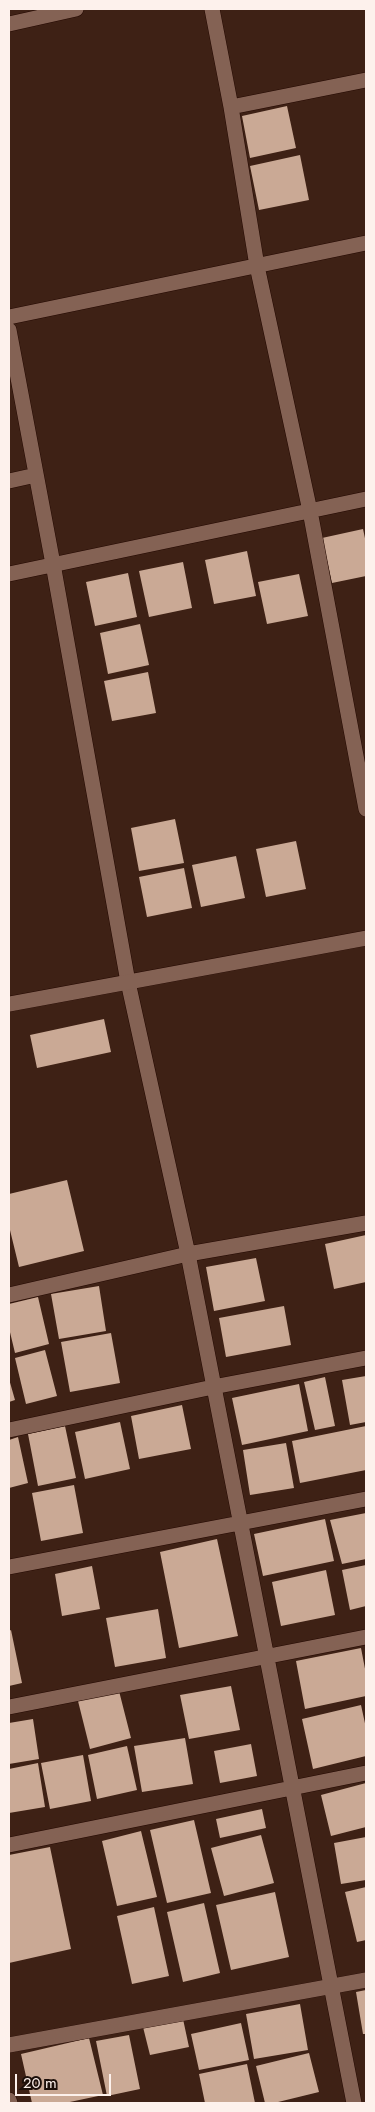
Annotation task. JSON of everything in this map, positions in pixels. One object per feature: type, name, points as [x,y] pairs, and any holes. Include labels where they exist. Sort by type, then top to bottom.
[{"type":"street","points":[[9,24],[76,9]]},
{"type":"street","points":[[212,9],[231,107],[257,266],[310,511],[366,809]]},
{"type":"street","points":[[231,107],[366,80]]},
{"type":"street","points":[[9,318],[366,243]]},
{"type":"street","points":[[9,330],[128,982],[188,1254],[212,1387],[354,2103]]},
{"type":"street","points":[[9,481],[36,475]]},
{"type":"street","points":[[9,574],[366,499]]},
{"type":"street","points":[[9,1004],[366,938]]},
{"type":"street","points":[[9,1295],[188,1254],[366,1223]]},
{"type":"street","points":[[9,1430],[212,1387],[366,1358]]},
{"type":"street","points":[[9,1567],[366,1499]]},
{"type":"street","points":[[9,1707],[366,1637]]},
{"type":"street","points":[[9,1845],[366,1773]]},
{"type":"street","points":[[9,2045],[366,1980]]},
{"type":"building","points":[[287,106],[296,148],[250,158],[242,116]]},
{"type":"building","points":[[300,155],[309,200],[259,210],[250,166]]},
{"type":"building","points":[[363,529],[366,543],[366,576],[332,583],[322,538]]},
{"type":"building","points":[[247,551],[256,596],[214,604],[205,560]]},
{"type":"building","points":[[183,562],[192,608],[149,617],[139,571]]},
{"type":"building","points":[[128,573],[137,617],[95,626],[86,582]]},
{"type":"building","points":[[299,574],[308,616],[267,624],[258,582]]},
{"type":"building","points":[[140,624],[149,665],[108,674],[100,633]]},
{"type":"building","points":[[148,672],[156,713],[112,721],[104,681]]},
{"type":"building","points":[[175,819],[184,863],[139,871],[131,828]]},
{"type":"building","points":[[296,841],[306,889],[266,897],[256,849]]},
{"type":"building","points":[[236,856],[245,898],[201,907],[192,865]]},
{"type":"building","points":[[184,868],[192,908],[147,917],[139,877]]},
{"type":"building","points":[[104,1019],[111,1052],[37,1068],[30,1035]]},
{"type":"building","points":[[67,1180],[84,1251],[19,1267],[9,1226],[9,1194]]},
{"type":"building","points":[[366,1235],[366,1282],[334,1289],[325,1244]]},
{"type":"building","points":[[256,1258],[265,1301],[214,1311],[206,1267]]},
{"type":"building","points":[[99,1286],[106,1331],[59,1339],[51,1294]]},
{"type":"building","points":[[38,1297],[49,1344],[15,1353],[9,1328],[9,1304]]},
{"type":"building","points":[[284,1306],[291,1345],[226,1357],[219,1318]]},
{"type":"building","points":[[111,1333],[120,1383],[70,1392],[61,1342]]},
{"type":"building","points":[[45,1350],[57,1396],[26,1404],[15,1358]]},
{"type":"building","points":[[366,1376],[366,1422],[350,1425],[342,1380]]},
{"type":"building","points":[[325,1377],[335,1426],[315,1430],[304,1382]]},
{"type":"building","points":[[9,1379],[15,1400],[9,1402]]},
{"type":"building","points":[[299,1384],[308,1431],[242,1445],[232,1398]]},
{"type":"building","points":[[182,1405],[191,1449],[139,1459],[131,1416]]},
{"type":"building","points":[[120,1422],[130,1469],[85,1479],[75,1432]]},
{"type":"building","points":[[65,1426],[76,1478],[38,1486],[28,1434]]},
{"type":"building","points":[[366,1426],[366,1470],[300,1483],[292,1441]]},
{"type":"building","points":[[18,1437],[28,1483],[9,1488],[9,1440]]},
{"type":"building","points":[[286,1443],[294,1488],[250,1495],[243,1450]]},
{"type":"building","points":[[74,1485],[83,1533],[41,1541],[32,1493]]},
{"type":"building","points":[[366,1513],[366,1559],[342,1564],[330,1520]]},
{"type":"building","points":[[325,1519],[334,1561],[263,1576],[254,1534]]},
{"type":"building","points":[[217,1539],[238,1636],[179,1648],[160,1552]]},
{"type":"building","points":[[366,1565],[366,1606],[350,1610],[342,1570]]},
{"type":"building","points":[[92,1566],[100,1609],[62,1616],[55,1574]]},
{"type":"building","points":[[326,1570],[335,1615],[281,1626],[272,1582]]},
{"type":"building","points":[[158,1609],[166,1658],[115,1667],[106,1618]]},
{"type":"building","points":[[11,1630],[22,1683],[9,1686],[9,1631]]},
{"type":"building","points":[[361,1648],[366,1674],[366,1696],[305,1709],[296,1661]]},
{"type":"building","points":[[231,1686],[240,1730],[189,1739],[180,1695]]},
{"type":"building","points":[[119,1691],[131,1738],[90,1749],[78,1701]]},
{"type":"building","points":[[361,1705],[366,1728],[366,1756],[313,1769],[302,1719]]},
{"type":"building","points":[[33,1719],[39,1759],[9,1764],[9,1723]]},
{"type":"building","points":[[185,1738],[193,1784],[142,1792],[134,1746]]},
{"type":"building","points":[[251,1744],[257,1776],[220,1783],[214,1751]]},
{"type":"building","points":[[127,1746],[137,1790],[97,1799],[88,1755]]},
{"type":"building","points":[[83,1755],[91,1801],[50,1809],[41,1763]]},
{"type":"building","points":[[38,1763],[45,1807],[9,1813],[9,1769]]},
{"type":"building","points":[[366,1783],[366,1827],[331,1836],[321,1795]]},
{"type":"building","points":[[262,1809],[266,1828],[220,1838],[216,1819]]},
{"type":"building","points":[[194,1820],[211,1893],[167,1903],[150,1830]]},
{"type":"building","points":[[141,1831],[157,1897],[117,1906],[102,1841]]},
{"type":"building","points":[[261,1835],[274,1883],[224,1896],[211,1848]]},
{"type":"building","points":[[366,1837],[366,1880],[341,1884],[334,1843]]},
{"type":"building","points":[[50,1847],[71,1949],[9,1963],[9,1855]]},
{"type":"building","points":[[366,1887],[366,1940],[357,1942],[345,1892]]},
{"type":"building","points":[[275,1892],[289,1957],[231,1970],[216,1905]]},
{"type":"building","points":[[204,1903],[220,1973],[183,1982],[167,1912]]},
{"type":"building","points":[[154,1907],[169,1976],[132,1984],[117,1916]]},
{"type":"building","points":[[366,1990],[366,2034],[363,2034],[356,1992]]},
{"type":"building","points":[[300,2004],[308,2050],[254,2059],[246,2014]]},
{"type":"building","points":[[183,2019],[189,2047],[150,2055],[143,2027]]},
{"type":"building","points":[[241,2023],[249,2060],[199,2070],[191,2034]]},
{"type":"building","points":[[129,2035],[140,2089],[107,2096],[96,2041]]},
{"type":"building","points":[[89,2038],[103,2095],[65,2103],[32,2103],[21,2054]]},
{"type":"building","points":[[309,2053],[319,2092],[274,2103],[265,2103],[256,2066]]},
{"type":"building","points":[[247,2064],[255,2103],[205,2103],[199,2074]]}]
